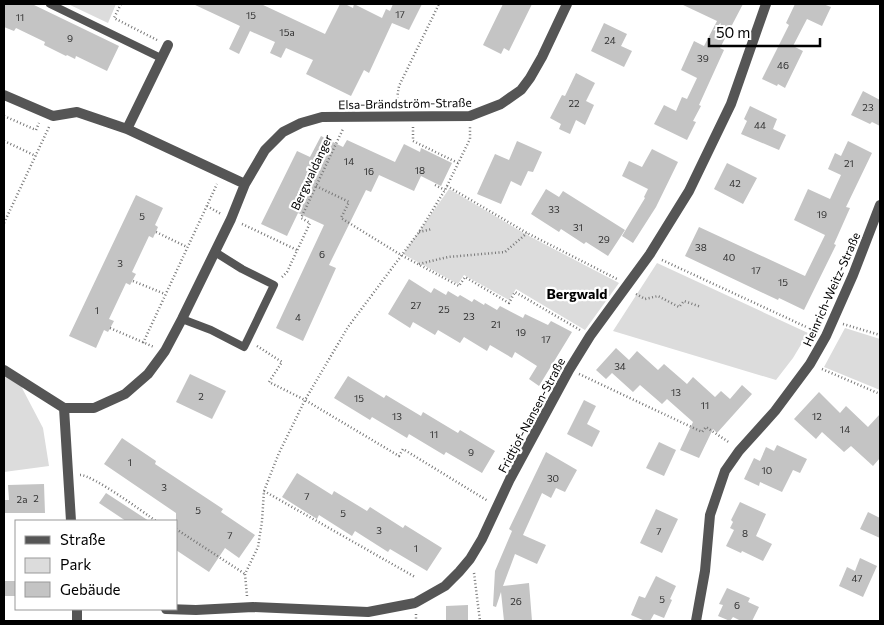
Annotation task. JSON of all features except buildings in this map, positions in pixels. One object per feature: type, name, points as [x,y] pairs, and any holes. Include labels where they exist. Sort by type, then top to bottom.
[{"type":"street","name":"Elsa-Brändström-Straße","points":[[64,408],[94,408],[125,394],[148,374],[164,351],[182,319],[231,219],[245,184],[265,150],[284,132],[301,123],[322,117],[470,116],[502,104],[521,90],[542,57],[568,4]]},
{"type":"street","name":"Fridtjof-Nansen-Straße","points":[[178,609],[253,607],[368,612],[415,603],[445,586],[459,572],[470,559],[482,539],[497,506],[561,384],[590,336],[623,285],[650,254],[690,192],[731,104],[766,4]]},
{"type":"street","points":[[126,129],[168,45]]},
{"type":"street","points":[[4,95],[48,114],[77,112],[126,129],[245,184]]},
{"type":"street","name":"Heinrich-Weitz-Straße","points":[[696,621],[706,571],[710,515],[725,472],[739,451],[775,411],[810,364],[826,336],[853,275],[880,205]]},
{"type":"street","points":[[4,370],[64,408],[71,520]]},
{"type":"lane","points":[[50,4],[162,58]]},
{"type":"lane","points":[[182,319],[211,330],[244,347],[248,339],[274,285],[242,269],[215,252]]},
{"type":"path","points":[[121,4],[114,18],[168,45]]},
{"type":"path","points":[[396,116],[398,86],[439,4]]},
{"type":"path","points":[[4,116],[36,130],[48,114]]},
{"type":"path","points":[[4,223],[36,156],[48,114]]},
{"type":"path","name":"Bergwaldanger","points":[[287,272],[310,223],[300,218],[349,116]]},
{"type":"path","points":[[413,116],[413,141],[458,163]]},
{"type":"path","points":[[253,607],[247,596],[245,574],[258,547],[264,491],[279,453],[305,400],[348,327],[419,232],[446,188],[470,139],[470,116]]},
{"type":"path","points":[[4,140],[36,156]]},
{"type":"path","points":[[143,343],[221,173]]},
{"type":"path","points":[[435,185],[446,188],[623,285],[645,300],[658,296],[679,307],[684,301],[702,307]]},
{"type":"path","points":[[316,186],[349,202],[341,218],[419,265],[459,286],[465,277],[509,303],[515,292],[590,336]]},
{"type":"path","points":[[231,219],[297,250]]},
{"type":"path","points":[[419,232],[432,229]]},
{"type":"path","points":[[156,232],[187,247]]},
{"type":"path","points":[[419,265],[448,257],[505,252],[527,233]]},
{"type":"path","points":[[650,254],[826,336]]},
{"type":"path","points":[[132,281],[165,294]]},
{"type":"path","points":[[846,325],[880,335]]},
{"type":"path","points":[[110,328],[158,348]]},
{"type":"path","points":[[248,339],[282,362],[269,382],[305,400],[399,456],[403,449],[497,506]]},
{"type":"path","points":[[810,364],[880,394]]},
{"type":"path","points":[[593,381],[702,432],[706,427],[717,435]]},
{"type":"path","points":[[69,475],[85,475],[154,520]]},
{"type":"path","points":[[264,491],[415,577]]},
{"type":"path","points":[[178,531],[245,574]]},
{"type":"path","points":[[470,559],[480,621]]},
{"type":"green space","points":[[68,4],[116,4],[108,23]]},
{"type":"green space","points":[[449,189],[529,236],[619,283],[585,330],[516,289],[509,300],[464,275],[458,284],[403,254]]},
{"type":"green space","points":[[657,263],[808,333],[793,358],[776,380],[613,331]]},
{"type":"green space","points":[[845,328],[880,339],[880,390],[824,367]]},
{"type":"green space","points":[[4,375],[21,386],[43,428],[49,466],[4,472]]},
{"type":"district","name":"Bergwald","points":[[577,293]]}]
